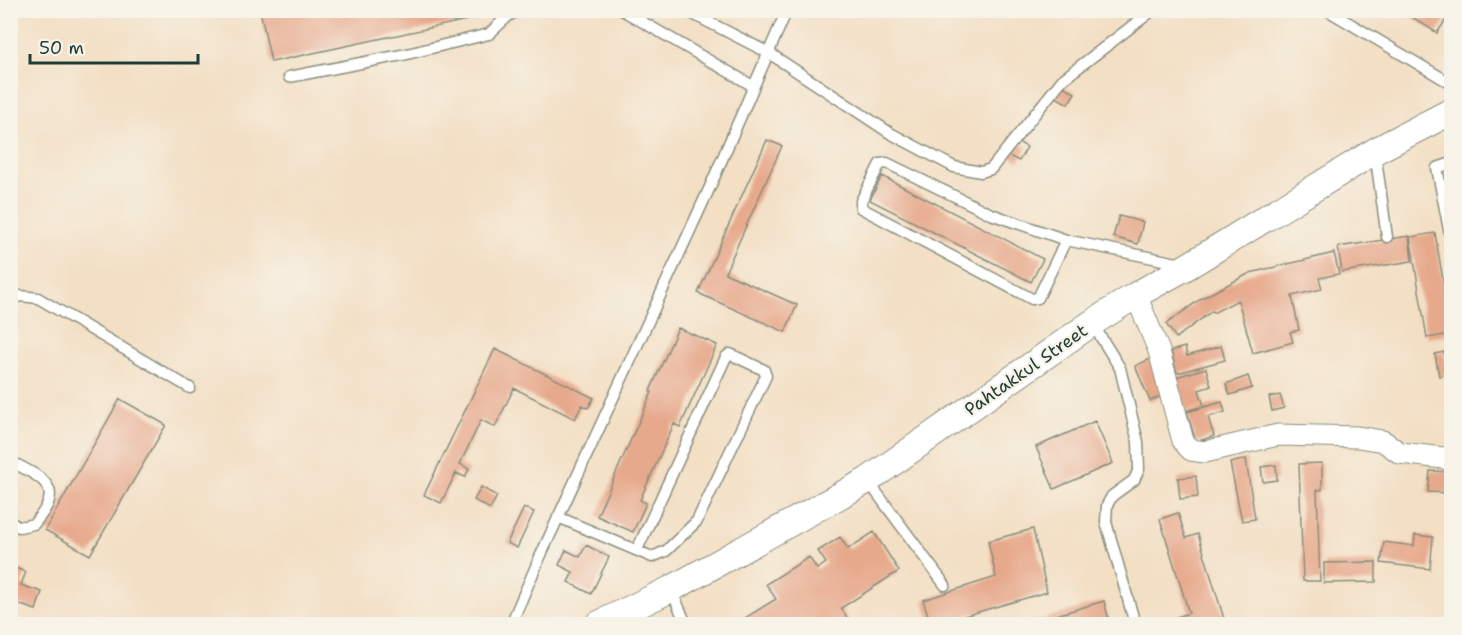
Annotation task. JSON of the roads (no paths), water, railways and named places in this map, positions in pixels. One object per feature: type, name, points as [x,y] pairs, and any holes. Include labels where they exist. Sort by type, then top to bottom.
[{"type":"street","name":"Pahtakkul Street","points":[[598,624],[634,616],[671,589],[868,480],[1092,323],[1136,295],[1188,266],[1375,152],[1452,111]]},
{"type":"street","points":[[1136,295],[1159,351],[1182,441],[1191,450],[1205,452],[1278,435],[1358,437],[1383,441],[1400,453],[1452,459]]},
{"type":"lane","points":[[289,77],[407,54],[489,34],[508,16],[519,10]]},
{"type":"lane","points":[[622,10],[753,86]]},
{"type":"lane","points":[[685,10],[704,16],[769,53],[890,133],[954,167],[981,172],[991,169],[1062,80],[1153,10]]},
{"type":"lane","points":[[511,624],[710,187],[787,10]]},
{"type":"lane","points":[[1327,10],[1452,84]]},
{"type":"lane","points":[[1375,152],[1387,237]]},
{"type":"lane","points":[[1066,240],[1038,298],[1032,299],[861,208],[861,201],[880,164],[887,163],[991,214],[1066,240],[1188,266]]},
{"type":"lane","points":[[1452,163],[1437,168],[1452,245]]},
{"type":"lane","points":[[10,298],[21,296],[38,298],[190,388]]},
{"type":"lane","points":[[1092,323],[1120,368],[1138,442],[1139,469],[1134,480],[1112,496],[1107,505],[1106,522],[1135,624]]},
{"type":"lane","points":[[558,517],[652,557],[666,551],[697,521],[766,376],[764,370],[730,354],[726,357],[637,550]]},
{"type":"lane","points":[[10,461],[45,481],[50,489],[49,503],[34,524],[19,527],[10,522]]},
{"type":"lane","points":[[868,480],[945,585]]},
{"type":"lane","points":[[671,589],[686,624]]}]
